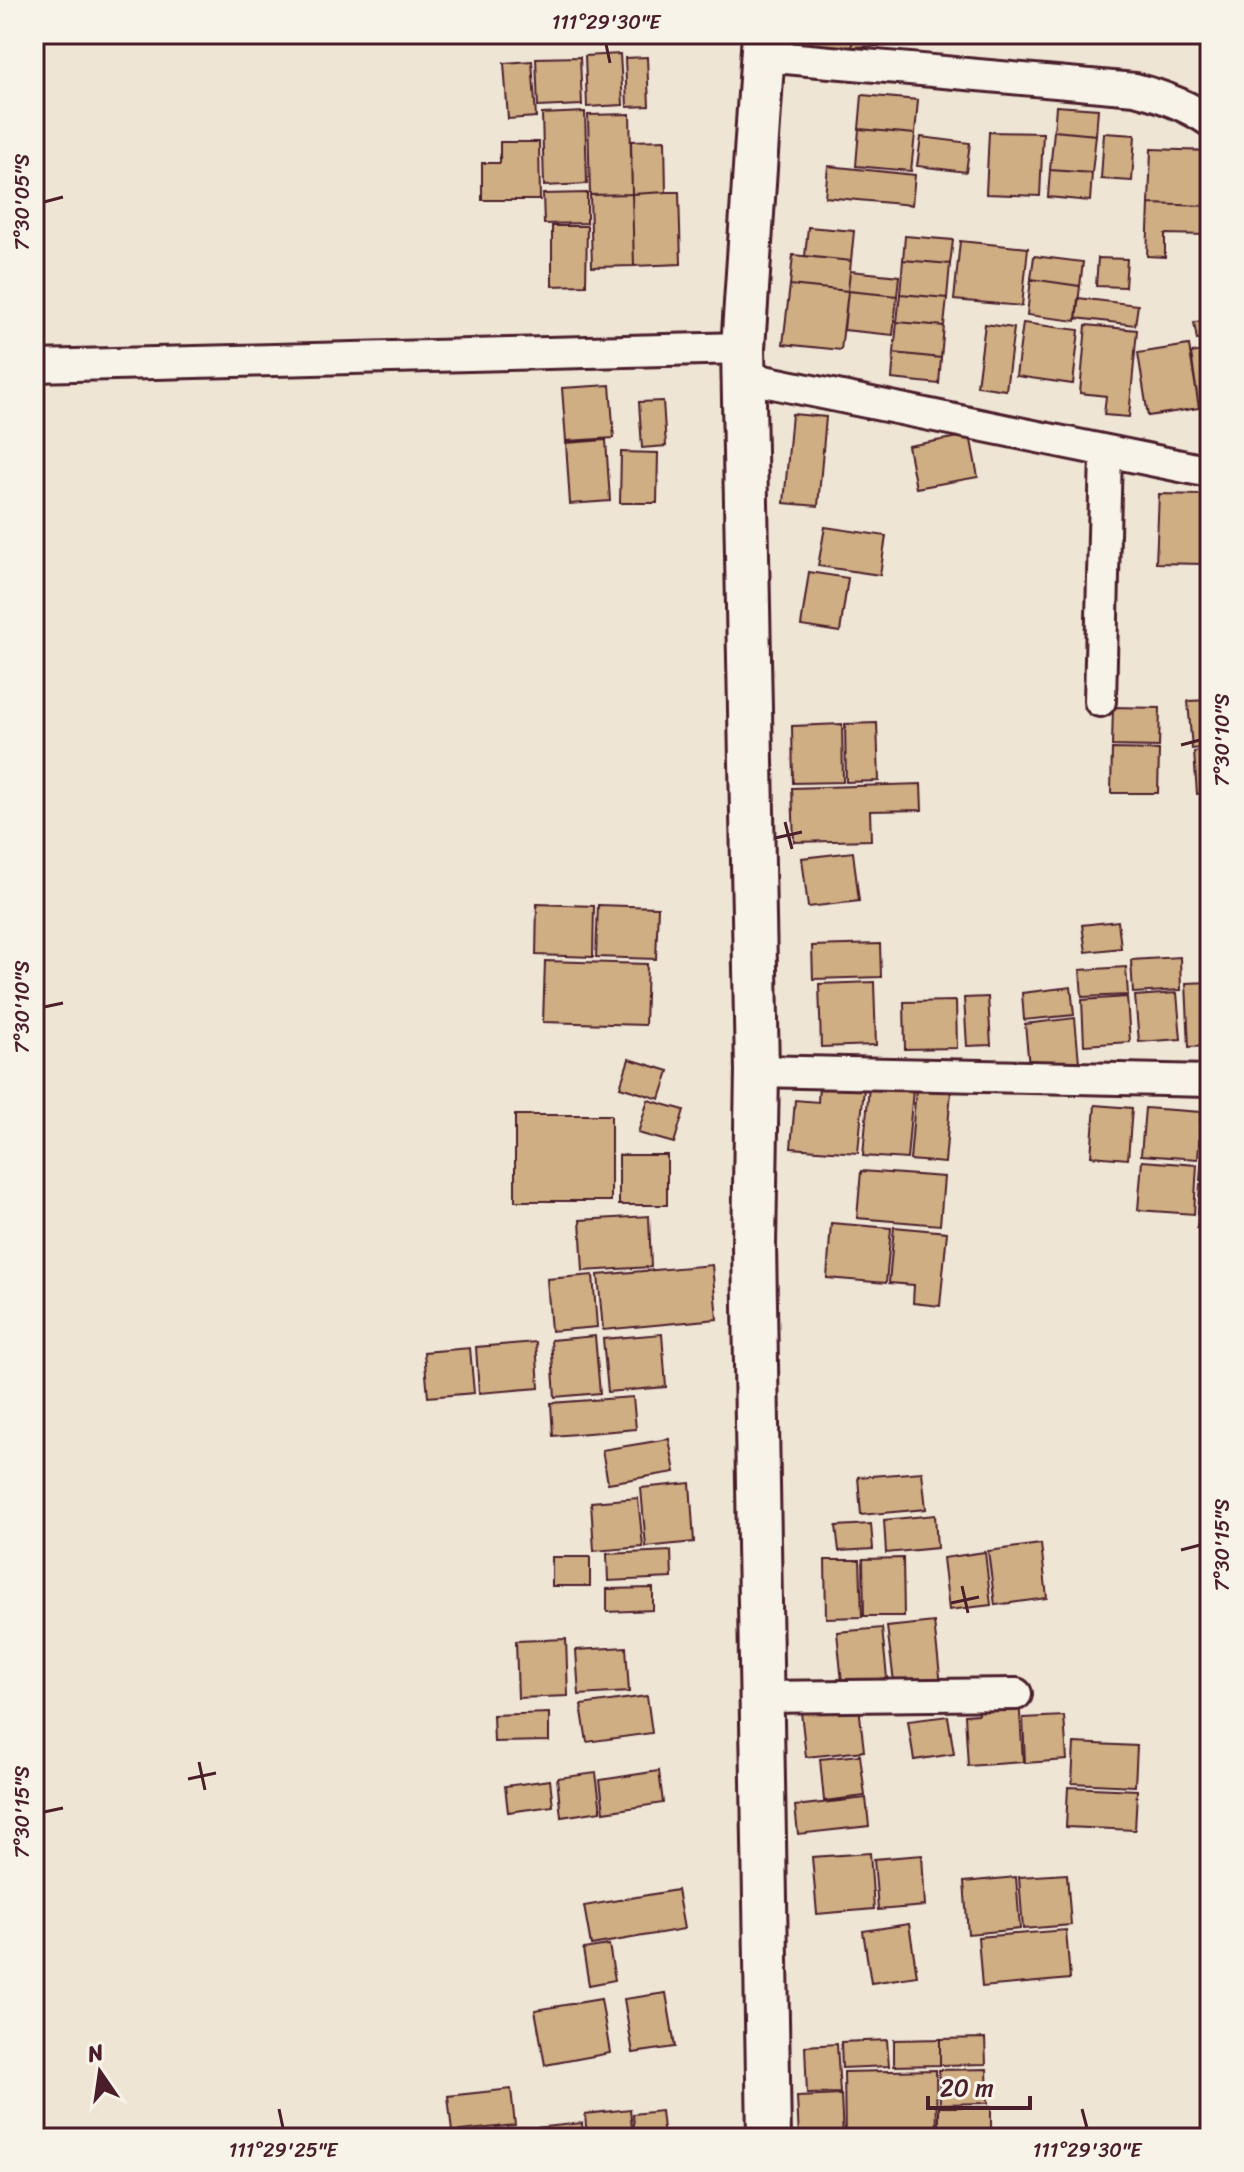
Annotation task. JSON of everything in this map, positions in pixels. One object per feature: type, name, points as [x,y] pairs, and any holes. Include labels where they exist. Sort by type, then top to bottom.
[{"type":"street","points":[[769,2138],[754,1245],[757,1071],[743,363],[763,45],[1135,89],[1164,96],[1210,121]]},
{"type":"street","points":[[34,366],[743,363],[1106,452],[1210,472]]},
{"type":"street","points":[[1100,701],[1106,452]]},
{"type":"street","points":[[757,1071],[1210,1081]]},
{"type":"street","points":[[762,1697],[1016,1694]]},
{"type":"building","points":[[548,34],[600,34],[600,35],[548,38]]},
{"type":"building","points":[[811,34],[852,34],[852,47],[812,48]]},
{"type":"building","points":[[852,34],[905,34],[905,45],[852,47]]},
{"type":"building","points":[[620,54],[623,105],[587,107],[585,56]]},
{"type":"building","points":[[580,57],[582,105],[538,107],[536,58]]},
{"type":"building","points":[[647,57],[649,106],[627,107],[625,58]]},
{"type":"building","points":[[532,61],[536,117],[508,119],[504,63]]},
{"type":"building","points":[[862,95],[918,100],[915,134],[859,129]]},
{"type":"building","points":[[1056,106],[1098,109],[1096,135],[1054,131]]},
{"type":"building","points":[[585,112],[587,184],[544,186],[542,114]]},
{"type":"building","points":[[630,114],[632,194],[590,195],[588,115]]},
{"type":"building","points":[[859,129],[915,134],[911,171],[856,166]]},
{"type":"building","points":[[1054,131],[1096,135],[1092,173],[1050,170]]},
{"type":"building","points":[[989,132],[1043,133],[1040,196],[986,194]]},
{"type":"building","points":[[1104,133],[1135,135],[1132,181],[1101,179]]},
{"type":"building","points":[[921,137],[970,143],[966,172],[917,166]]},
{"type":"building","points":[[665,140],[666,192],[632,194],[631,141]]},
{"type":"building","points":[[500,142],[539,142],[540,200],[482,200],[482,163],[500,163]]},
{"type":"building","points":[[1151,149],[1210,151],[1208,206],[1149,204]]},
{"type":"building","points":[[828,166],[915,175],[912,205],[825,197]]},
{"type":"building","points":[[1050,170],[1092,173],[1090,201],[1048,197]]},
{"type":"building","points":[[679,192],[681,264],[634,266],[632,194]]},
{"type":"building","points":[[587,193],[587,223],[544,224],[543,194]]},
{"type":"building","points":[[632,194],[634,266],[592,267],[590,195]]},
{"type":"building","points":[[1149,204],[1208,206],[1207,235],[1165,234],[1165,257],[1147,256]]},
{"type":"building","points":[[552,226],[587,226],[586,285],[552,286]]},
{"type":"building","points":[[808,227],[854,231],[851,261],[805,256]]},
{"type":"building","points":[[905,236],[953,240],[950,264],[903,260]]},
{"type":"building","points":[[960,241],[1028,248],[1022,306],[954,300]]},
{"type":"building","points":[[793,255],[851,261],[848,291],[790,285]]},
{"type":"building","points":[[1034,256],[1083,262],[1080,286],[1031,279]]},
{"type":"building","points":[[1098,258],[1127,259],[1125,287],[1096,286]]},
{"type":"building","points":[[903,260],[950,264],[947,298],[900,294]]},
{"type":"building","points":[[850,271],[899,276],[897,296],[848,291]]},
{"type":"building","points":[[1031,279],[1080,286],[1076,321],[1027,315]]},
{"type":"building","points":[[790,285],[848,291],[841,350],[783,344]]},
{"type":"building","points":[[848,291],[897,296],[893,335],[844,330]]},
{"type":"building","points":[[900,294],[947,298],[944,326],[897,322]]},
{"type":"building","points":[[1078,298],[1138,305],[1135,325],[1076,318]]},
{"type":"building","points":[[1210,320],[1210,338],[1197,340],[1194,322]]},
{"type":"building","points":[[897,322],[944,326],[941,358],[894,353]]},
{"type":"building","points":[[1023,323],[1079,330],[1073,384],[1016,376]]},
{"type":"building","points":[[985,324],[1014,328],[1006,390],[977,386]]},
{"type":"building","points":[[1086,325],[1137,330],[1129,417],[1104,415],[1106,396],[1080,393]]},
{"type":"building","points":[[1189,345],[1199,408],[1148,416],[1138,353]]},
{"type":"building","points":[[1210,350],[1210,406],[1199,408],[1191,353]]},
{"type":"building","points":[[894,353],[941,358],[939,384],[892,379]]},
{"type":"building","points":[[610,385],[614,438],[566,441],[562,388]]},
{"type":"building","points":[[663,401],[666,446],[642,448],[639,402]]},
{"type":"building","points":[[792,414],[826,417],[818,506],[784,503]]},
{"type":"building","points":[[970,435],[978,477],[916,488],[908,446]]},
{"type":"building","points":[[606,440],[610,501],[570,504],[566,443]]},
{"type":"building","points":[[621,452],[658,453],[657,503],[620,503]]},
{"type":"building","points":[[1159,494],[1204,495],[1202,564],[1156,563]]},
{"type":"building","points":[[825,527],[886,536],[880,575],[818,566]]},
{"type":"building","points":[[809,572],[848,578],[840,632],[801,626]]},
{"type":"building","points":[[1210,700],[1210,747],[1192,749],[1188,701]]},
{"type":"building","points":[[1113,707],[1160,708],[1159,747],[1112,746]]},
{"type":"building","points":[[877,723],[879,781],[846,782],[845,724]]},
{"type":"building","points":[[842,724],[843,782],[793,783],[792,726]]},
{"type":"building","points":[[1112,749],[1159,750],[1158,793],[1111,793]]},
{"type":"building","points":[[1210,750],[1210,793],[1197,794],[1194,752]]},
{"type":"building","points":[[921,784],[922,810],[870,811],[871,840],[794,842],[792,788]]},
{"type":"building","points":[[853,852],[859,901],[808,907],[802,858]]},
{"type":"building","points":[[537,904],[594,906],[593,957],[536,955]]},
{"type":"building","points":[[598,905],[658,907],[656,959],[596,957]]},
{"type":"building","points":[[1118,921],[1121,948],[1086,952],[1082,925]]},
{"type":"building","points":[[880,944],[881,977],[813,979],[812,946]]},
{"type":"building","points":[[1180,957],[1181,990],[1133,993],[1131,960]]},
{"type":"building","points":[[545,961],[647,964],[645,1025],[543,1022]]},
{"type":"building","points":[[1126,967],[1128,995],[1082,997],[1080,970]]},
{"type":"building","points":[[874,982],[876,1045],[821,1047],[819,984]]},
{"type":"building","points":[[1210,982],[1210,1046],[1189,1047],[1186,983]]},
{"type":"building","points":[[1071,987],[1074,1015],[1024,1020],[1022,993]]},
{"type":"building","points":[[1177,993],[1181,1039],[1139,1042],[1135,996]]},
{"type":"building","points":[[988,997],[991,1045],[967,1046],[964,998]]},
{"type":"building","points":[[1127,997],[1130,1042],[1084,1045],[1082,1000]]},
{"type":"building","points":[[956,1001],[957,1048],[905,1049],[904,1002]]},
{"type":"building","points":[[1075,1018],[1079,1062],[1029,1067],[1025,1024]]},
{"type":"building","points":[[629,1059],[669,1071],[660,1099],[620,1087]]},
{"type":"building","points":[[819,1085],[864,1088],[858,1153],[791,1148],[795,1100],[818,1102]]},
{"type":"building","points":[[869,1086],[913,1089],[907,1159],[863,1156]]},
{"type":"building","points":[[916,1088],[951,1091],[945,1163],[910,1160]]},
{"type":"building","points":[[648,1100],[684,1110],[674,1143],[638,1133]]},
{"type":"building","points":[[1095,1105],[1132,1108],[1128,1159],[1091,1156]]},
{"type":"building","points":[[1145,1108],[1201,1112],[1198,1159],[1141,1155]]},
{"type":"building","points":[[515,1115],[611,1115],[611,1201],[515,1201]]},
{"type":"building","points":[[1204,1130],[1210,1130],[1210,1181],[1200,1180]]},
{"type":"building","points":[[619,1155],[667,1155],[667,1205],[619,1205]]},
{"type":"building","points":[[1142,1161],[1197,1165],[1194,1214],[1138,1210]]},
{"type":"building","points":[[861,1171],[944,1177],[940,1225],[857,1218]]},
{"type":"building","points":[[1200,1184],[1210,1185],[1210,1229],[1197,1228]]},
{"type":"building","points":[[649,1216],[651,1267],[583,1271],[580,1220]]},
{"type":"building","points":[[831,1223],[891,1228],[886,1283],[827,1278]]},
{"type":"building","points":[[894,1227],[947,1232],[940,1306],[913,1303],[914,1285],[889,1283]]},
{"type":"building","points":[[712,1265],[717,1319],[603,1330],[598,1275]]},
{"type":"building","points":[[593,1275],[597,1327],[551,1331],[547,1279]]},
{"type":"building","points":[[662,1334],[666,1387],[608,1392],[603,1339]]},
{"type":"building","points":[[595,1336],[600,1393],[555,1397],[551,1340]]},
{"type":"building","points":[[536,1342],[539,1388],[479,1393],[476,1347]]},
{"type":"building","points":[[470,1348],[474,1393],[428,1397],[424,1352]]},
{"type":"building","points":[[633,1397],[636,1429],[553,1436],[551,1403]]},
{"type":"building","points":[[669,1439],[675,1472],[608,1483],[602,1450]]},
{"type":"building","points":[[922,1472],[926,1509],[861,1515],[858,1477]]},
{"type":"building","points":[[690,1483],[694,1542],[646,1547],[641,1488]]},
{"type":"building","points":[[638,1498],[643,1547],[594,1551],[591,1502]]},
{"type":"building","points":[[935,1515],[937,1548],[886,1553],[884,1520]]},
{"type":"building","points":[[871,1524],[873,1549],[839,1551],[836,1526]]},
{"type":"building","points":[[1041,1544],[1047,1598],[995,1605],[988,1551]]},
{"type":"building","points":[[671,1551],[672,1578],[608,1581],[607,1554]]},
{"type":"building","points":[[985,1552],[991,1605],[949,1610],[943,1558]]},
{"type":"building","points":[[552,1557],[590,1557],[590,1586],[552,1586]]},
{"type":"building","points":[[903,1558],[904,1616],[864,1616],[863,1559]]},
{"type":"building","points":[[825,1560],[860,1560],[862,1617],[826,1618]]},
{"type":"building","points":[[653,1588],[653,1610],[607,1612],[607,1589]]},
{"type":"building","points":[[934,1622],[941,1685],[895,1690],[887,1627]]},
{"type":"building","points":[[882,1628],[887,1678],[842,1683],[837,1632]]},
{"type":"building","points":[[566,1639],[568,1696],[518,1698],[516,1641]]},
{"type":"building","points":[[626,1647],[629,1692],[579,1695],[576,1650]]},
{"type":"building","points":[[647,1696],[652,1733],[587,1742],[581,1705]]},
{"type":"building","points":[[1019,1697],[1023,1762],[968,1766],[965,1715],[979,1714],[978,1699]]},
{"type":"building","points":[[859,1706],[864,1751],[806,1757],[801,1712]]},
{"type":"building","points":[[549,1713],[549,1741],[494,1742],[493,1715]]},
{"type":"building","points":[[948,1716],[954,1754],[914,1760],[908,1721]]},
{"type":"building","points":[[1064,1716],[1067,1760],[1025,1763],[1023,1718]]},
{"type":"building","points":[[1074,1743],[1137,1746],[1135,1786],[1072,1783]]},
{"type":"building","points":[[860,1755],[865,1796],[824,1801],[820,1759]]},
{"type":"building","points":[[659,1771],[663,1803],[604,1812],[600,1780]]},
{"type":"building","points":[[596,1773],[601,1811],[561,1817],[557,1778]]},
{"type":"building","points":[[550,1780],[553,1806],[508,1812],[505,1786]]},
{"type":"building","points":[[1068,1787],[1137,1790],[1135,1830],[1066,1827]]},
{"type":"building","points":[[866,1798],[869,1826],[798,1834],[795,1806]]},
{"type":"building","points":[[870,1853],[874,1909],[817,1914],[812,1857]]},
{"type":"building","points":[[922,1855],[925,1906],[878,1910],[874,1859]]},
{"type":"building","points":[[1067,1874],[1071,1925],[1023,1929],[1019,1877]]},
{"type":"building","points":[[1016,1877],[1020,1929],[968,1934],[964,1882]]},
{"type":"building","points":[[677,1890],[684,1929],[591,1945],[584,1906]]},
{"type":"building","points":[[909,1924],[917,1976],[871,1983],[863,1931]]},
{"type":"building","points":[[1066,1930],[1070,1979],[982,1987],[978,1937]]},
{"type":"building","points":[[609,1945],[615,1980],[589,1985],[583,1949]]},
{"type":"building","points":[[666,1993],[675,2047],[633,2053],[624,1999]]},
{"type":"building","points":[[601,1999],[610,2053],[545,2065],[535,2010]]},
{"type":"building","points":[[985,2038],[986,2064],[940,2065],[940,2039]]},
{"type":"building","points":[[940,2039],[940,2065],[894,2066],[894,2040]]},
{"type":"building","points":[[887,2040],[889,2066],[842,2068],[841,2042]]},
{"type":"building","points":[[837,2044],[840,2093],[807,2094],[805,2046]]},
{"type":"building","points":[[987,2069],[988,2103],[940,2104],[939,2070]]},
{"type":"building","points":[[936,2070],[937,2138],[845,2138],[844,2072]]},
{"type":"building","points":[[511,2089],[515,2125],[452,2132],[448,2096]]},
{"type":"building","points":[[841,2095],[843,2138],[799,2138],[797,2097]]},
{"type":"building","points":[[939,2107],[991,2107],[991,2138],[939,2138]]},
{"type":"building","points":[[630,2109],[633,2138],[587,2138],[585,2114]]},
{"type":"building","points":[[661,2111],[664,2138],[635,2138],[633,2114]]},
{"type":"building","points":[[582,2123],[583,2138],[518,2138],[517,2130]]},
{"type":"building","points":[[514,2131],[515,2138],[451,2138],[451,2137]]}]
